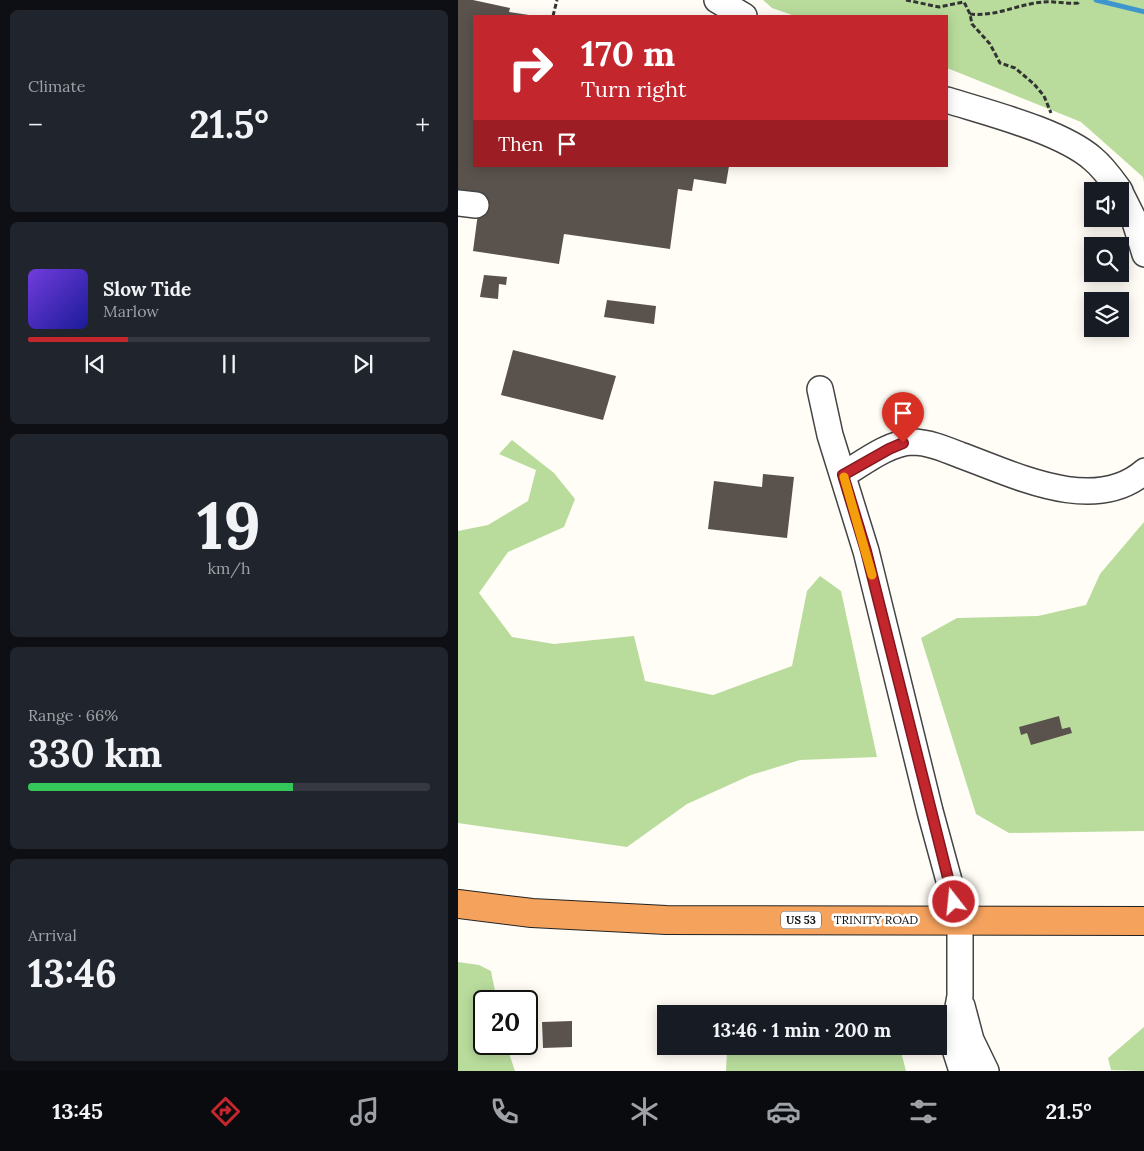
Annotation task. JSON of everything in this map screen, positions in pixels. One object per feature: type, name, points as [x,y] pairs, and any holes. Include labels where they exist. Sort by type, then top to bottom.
[{"type":"highway","name":"TRINITY ROAD","points":[[458,904],[532,913],[666,920],[1144,922]]},
{"type":"street","points":[[717,0],[742,15]]},
{"type":"street","points":[[948,100],[1056,137],[1093,158],[1112,182]]},
{"type":"street","points":[[1129,210],[1135,222],[1144,254]]},
{"type":"street","points":[[820,389],[830,435],[866,551],[930,811],[960,921],[960,996],[952,1040],[962,1071]]},
{"type":"street","points":[[843,475],[889,449],[911,442],[940,448],[1025,479],[1071,491],[1098,491],[1111,488],[1136,478],[1144,471]]},
{"type":"street","points":[[960,996],[971,1040],[986,1071]]},
{"type":"path","points":[[553,15],[557,0]]},
{"type":"path","points":[[906,0],[938,7],[964,2],[970,14],[972,24],[990,44],[1000,62],[1015,68],[1044,96],[1050,111],[1056,137]]},
{"type":"path","points":[[970,14],[999,13],[1045,2],[1065,4],[1078,1]]},
{"type":"green space","points":[[763,0],[1144,0],[1144,182],[1143,177],[1081,122],[948,68],[948,15],[792,15],[772,8]]},
{"type":"green space","points":[[512,440],[554,473],[575,499],[564,527],[508,552],[479,593],[512,637],[554,644],[634,636],[645,681],[713,695],[792,666],[807,591],[820,576],[841,591],[877,757],[800,760],[751,775],[687,804],[627,847],[458,823],[458,531],[488,525],[528,501],[536,470],[499,454]]},
{"type":"green space","points":[[1144,522],[1144,831],[1009,833],[976,814],[921,638],[957,618],[1038,616],[1086,605],[1100,574]]},
{"type":"green space","points":[[458,962],[479,965],[491,971],[495,990],[473,990],[473,1055],[510,1055],[515,1071],[458,1071]]},
{"type":"green space","points":[[1144,1027],[1144,1071],[1111,1070],[1108,1058]]},
{"type":"green space","points":[[727,1055],[902,1055],[906,1071],[726,1071]]},
{"type":"building","points":[[458,0],[473,0],[510,8],[509,12],[529,15],[473,15],[473,167],[729,167],[726,184],[694,179],[692,191],[678,189],[670,249],[564,234],[559,264],[473,251],[480,198],[458,195]]},
{"type":"building","points":[[484,275],[507,277],[506,285],[499,284],[498,299],[480,297]]},
{"type":"building","points":[[607,300],[656,306],[654,324],[604,317]]},
{"type":"building","points":[[513,350],[616,376],[603,420],[501,395]]},
{"type":"building","points":[[763,474],[794,477],[787,538],[708,529],[714,481],[762,487]]},
{"type":"building","points":[[1059,716],[1062,729],[1070,727],[1072,733],[1031,745],[1027,733],[1021,735],[1019,727]]},
{"type":"building","points":[[572,1021],[572,1047],[543,1048],[542,1022]]},
{"type":"waterway","points":[[1096,0],[1145,12]]},
{"type":"slow traffic","points":[[844,477],[872,575]]},
{"type":"route","points":[[903,443],[896,445],[843,475],[866,551],[954,902]]}]
